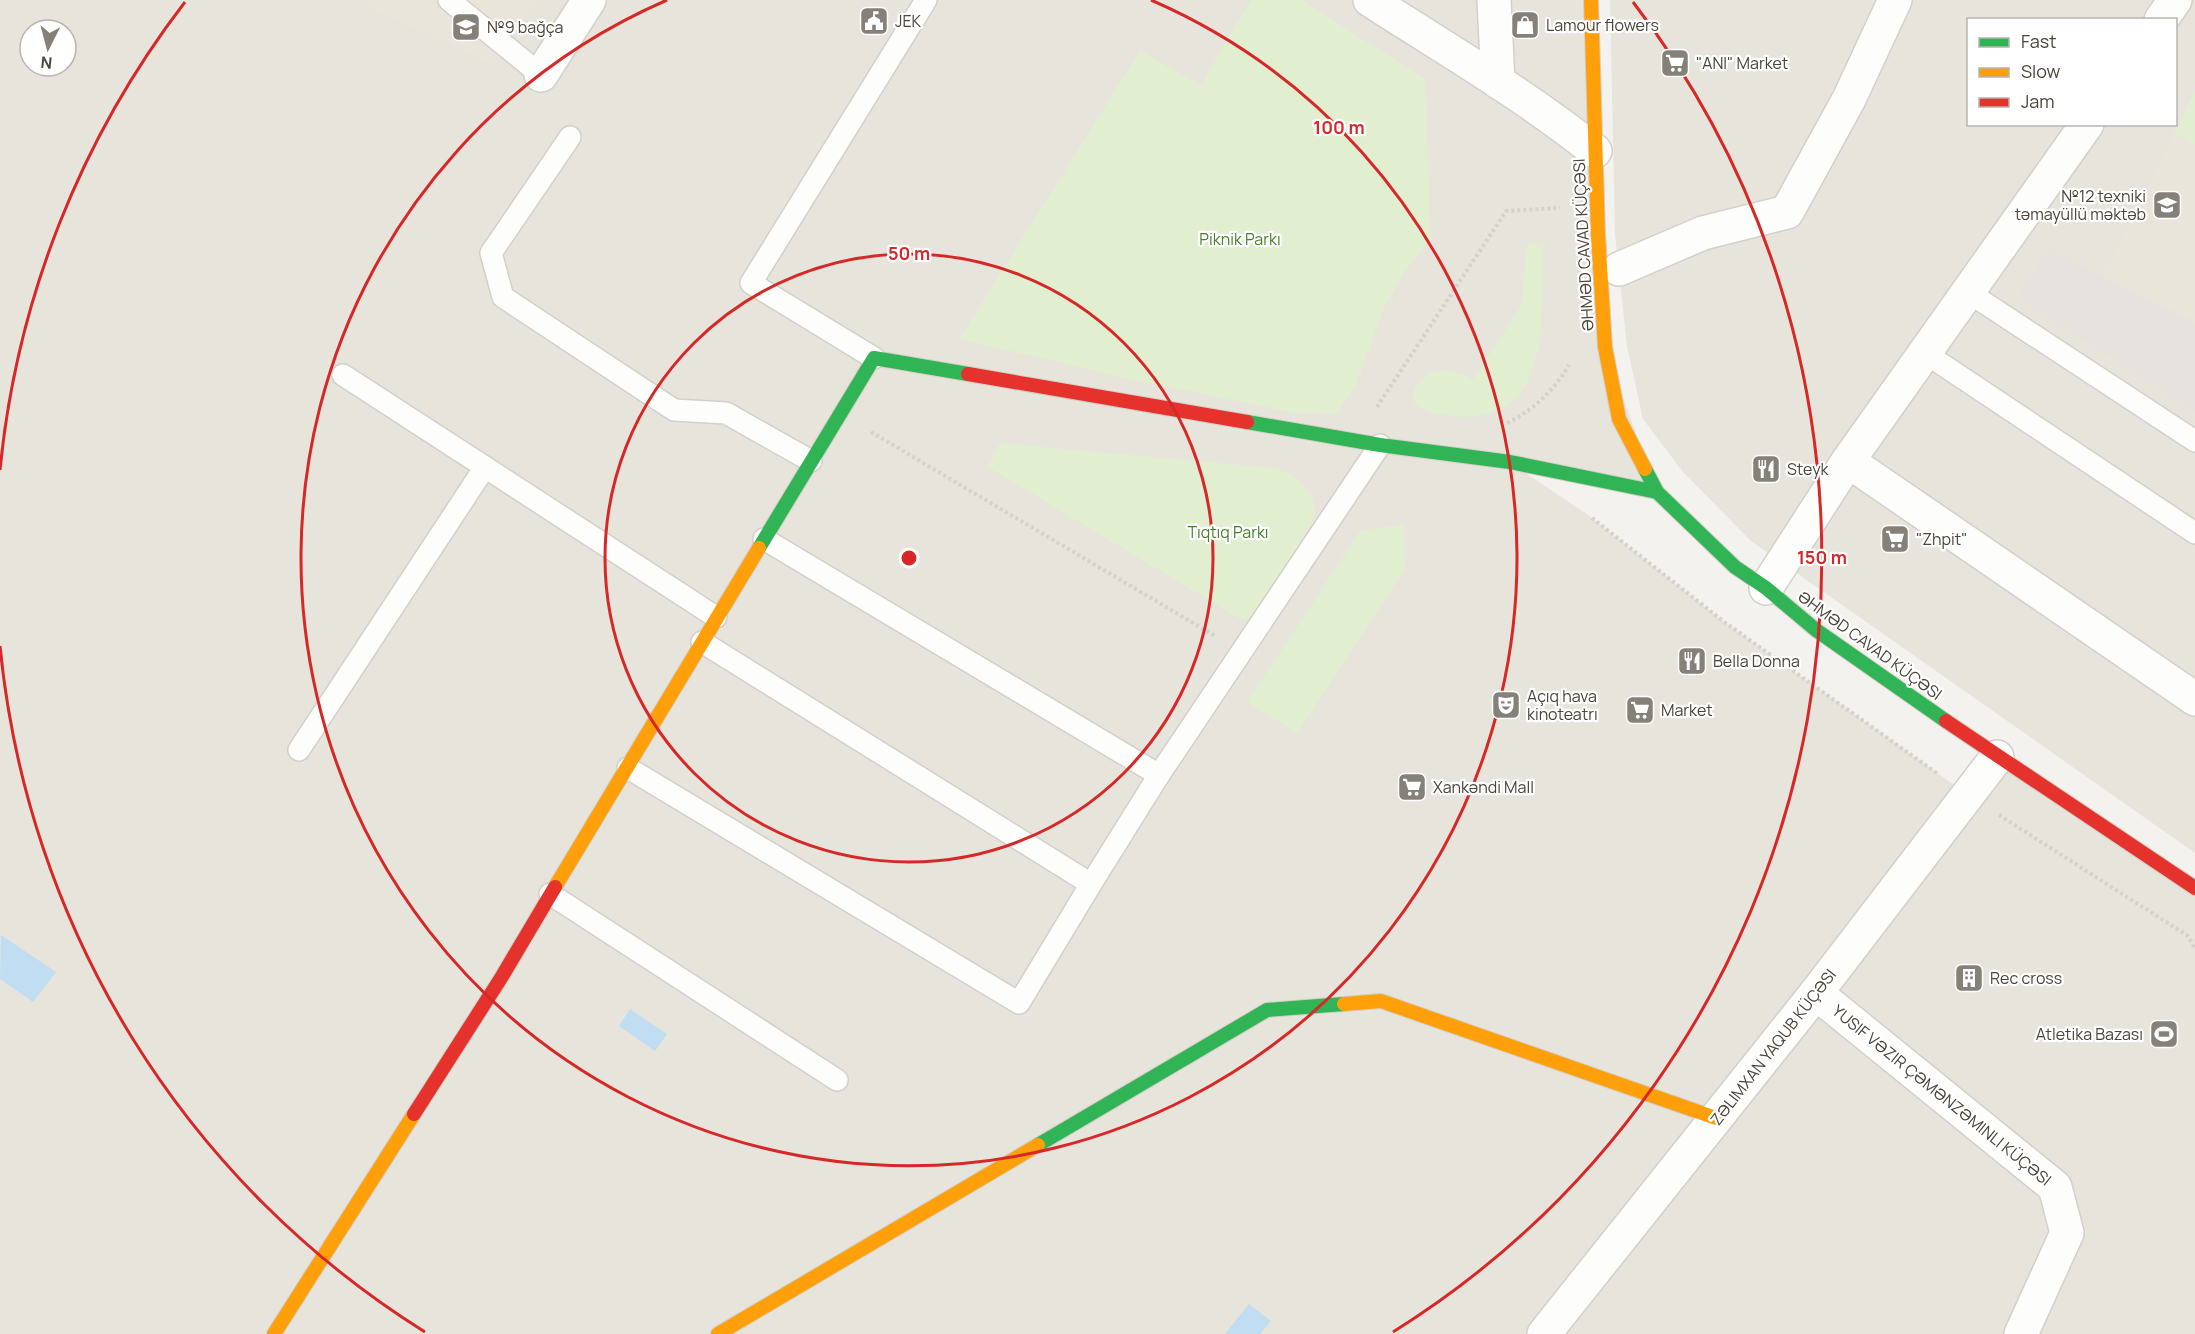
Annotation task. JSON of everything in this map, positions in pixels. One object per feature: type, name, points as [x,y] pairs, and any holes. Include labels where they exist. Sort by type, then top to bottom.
[{"type":"street","points":[[541,75],[588,0]]},
{"type":"street","points":[[1370,0],[1498,82],[1569,130],[1595,151]]},
{"type":"street","points":[[1494,0],[1498,82]]},
{"type":"street","name":"ƏHMƏD CAVAD KÜÇƏSI","points":[[1591,0],[1598,234],[1605,347],[1619,419],[1657,492],[1735,567],[1766,588],[1816,630],[1997,757],[2195,888]]},
{"type":"street","points":[[1619,269],[1703,233],[1787,212],[1849,99],[1895,0]]},
{"type":"street","points":[[2162,18],[2175,0]]},
{"type":"street","points":[[1766,588],[1848,461],[2086,126]]},
{"type":"street","points":[[274,1334],[501,978],[716,617],[874,358],[1380,445],[1510,462],[1657,492]]},
{"type":"street","points":[[1848,461],[2195,699]]},
{"type":"street","name":"ZƏLIMXAN YAQUB KÜÇƏSI","points":[[1544,1334],[1816,993],[1997,757]]},
{"type":"street","name":"YUSIF VƏZIR ÇƏMƏNZƏMINLI KÜÇƏSI","points":[[1816,993],[2055,1187],[2067,1233],[2020,1334]]},
{"type":"street","points":[[718,1334],[1268,1010],[1381,1001],[1716,1118]]},
{"type":"lane","points":[[450,0],[541,75]]},
{"type":"lane","points":[[874,358],[751,283],[926,0]]},
{"type":"lane","points":[[570,137],[491,253],[503,297],[674,410],[726,413],[811,461]]},
{"type":"lane","points":[[1968,292],[2195,441]]},
{"type":"lane","points":[[1925,353],[2195,533]]},
{"type":"lane","points":[[343,375],[716,617]]},
{"type":"lane","points":[[628,768],[1019,1003],[1159,775],[1380,445]]},
{"type":"lane","points":[[299,750],[485,467]]},
{"type":"lane","points":[[764,539],[1159,775]]},
{"type":"lane","points":[[702,642],[1091,884]]},
{"type":"lane","points":[[550,894],[837,1080]]},
{"type":"path","points":[[1384,413],[1374,411],[1506,211],[1570,208]]},
{"type":"path","points":[[1498,425],[1509,422],[1544,399],[1559,382],[1569,364],[1570,357]]},
{"type":"path","points":[[839,414],[1242,651]]},
{"type":"path","points":[[1588,515],[1723,621],[1967,794],[2188,936],[2195,949]]},
{"type":"shaded area","points":[[0,0],[1591,0],[1605,347],[1657,492],[1512,464],[1588,515],[1723,621],[1967,794],[1997,757],[2195,884],[2195,1334],[0,1334]]},
{"type":"shaded area","name":"№9 bağça","points":[[362,0],[539,0],[501,49],[493,65],[367,6]]},
{"type":"shaded area","points":[[1610,0],[2195,0],[2195,853],[1751,541],[1683,472],[1643,419],[1627,346],[1615,234]]},
{"type":"shaded area","name":"№12 texniki təmayüllü məktəb","points":[[2195,92],[2195,321],[2102,277]]},
{"type":"shaded area","points":[[2049,249],[2195,324],[2195,412],[2018,297]]},
{"type":"green space","name":"Piknik Parkı","points":[[1251,0],[1301,0],[1425,79],[1431,239],[1405,271],[1384,308],[1356,385],[1336,414],[1295,413],[1134,380],[959,339],[1140,51],[1201,85]]},
{"type":"green space","points":[[2195,92],[2195,144],[2174,133]]},
{"type":"green space","points":[[1543,243],[1541,334],[1535,363],[1524,388],[1506,406],[1480,416],[1444,415],[1428,411],[1416,404],[1413,394],[1428,374],[1447,371],[1473,379],[1521,306],[1527,244]]},
{"type":"green space","name":"Tıqtıq Parkı","points":[[1000,443],[1274,468],[1290,474],[1303,484],[1312,498],[1315,515],[1270,599],[1257,614],[1242,620],[988,467]]},
{"type":"green space","points":[[1404,525],[1405,569],[1297,733],[1247,702],[1361,530]]},
{"type":"water","points":[[1,935],[56,972],[33,1002],[0,979]]},
{"type":"water","points":[[630,1009],[667,1034],[655,1051],[619,1026]]},
{"type":"water","points":[[1249,1304],[1271,1321],[1260,1334],[1225,1334]]},
{"type":"traffic: fast","points":[[759,548],[874,358],[968,374]]},
{"type":"traffic: fast","points":[[1247,422],[1380,445],[1510,462],[1657,492]]},
{"type":"traffic: fast","points":[[1645,469],[1657,492],[1735,567],[1766,588],[1816,630],[1946,721]]},
{"type":"traffic: fast","points":[[1038,1145],[1267,1010],[1344,1004]]},
{"type":"traffic: slow","points":[[1591,0],[1598,234],[1605,347],[1619,419],[1645,469]]},
{"type":"traffic: slow","points":[[555,887],[759,548]]},
{"type":"traffic: slow","points":[[1344,1004],[1381,1001],[1716,1118]]},
{"type":"traffic: slow","points":[[274,1334],[414,1114]]},
{"type":"traffic: slow","points":[[718,1334],[1038,1145]]},
{"type":"traffic: jam","points":[[968,374],[1247,422]]},
{"type":"traffic: jam","points":[[1946,721],[2195,888]]},
{"type":"traffic: jam","points":[[414,1114],[501,978],[555,887]]},
{"type":"place","name":"JEK","points":[[874,21]]},
{"type":"place","name":"Lamour flowers","points":[[1525,25]]},
{"type":"place","name":"№9 bağça","points":[[466,27]]},
{"type":"place","name":"\"ANI\" Market","points":[[1675,63]]},
{"type":"place","name":"№12 texniki təmayüllü məktəb","points":[[2167,205]]},
{"type":"place","name":"Steyk","points":[[1766,469]]},
{"type":"place","name":"\"Zhpit\"","points":[[1895,539]]},
{"type":"place","name":"Bella Donna","points":[[1692,661]]},
{"type":"place","name":"Açıq hava kinoteatrı","points":[[1506,705]]},
{"type":"place","name":"Market","points":[[1640,710]]},
{"type":"place","name":"Xankəndi Mall","points":[[1412,787]]},
{"type":"place","name":"Rec cross","points":[[1969,978]]},
{"type":"place","name":"Atletika Bazası","points":[[2164,1034]]}]
